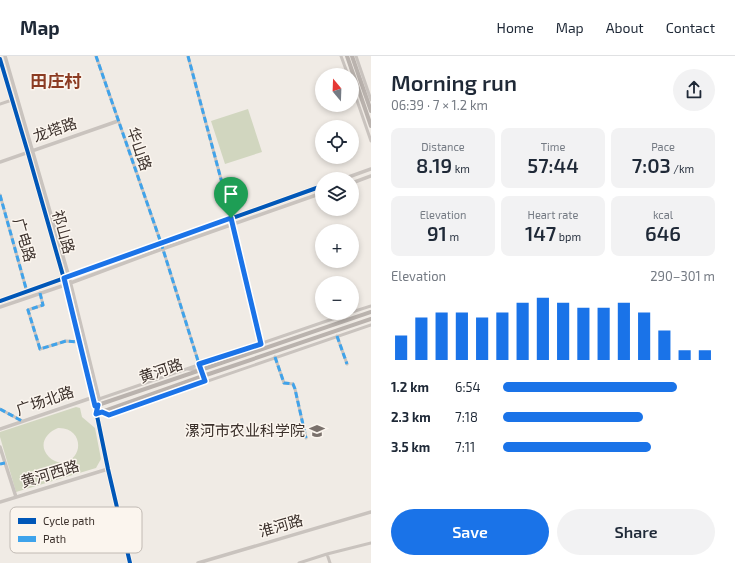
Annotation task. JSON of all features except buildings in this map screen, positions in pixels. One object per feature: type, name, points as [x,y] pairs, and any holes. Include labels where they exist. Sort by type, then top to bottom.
[{"type":"main road","points":[[347,56],[371,126]]},
{"type":"main road","points":[[352,56],[371,111]]},
{"type":"main road","name":"黄河路","points":[[96,406],[371,312]]},
{"type":"main road","name":"黄河路","points":[[96,414],[371,319]]},
{"type":"main road","points":[[199,364],[205,381]]},
{"type":"street","name":"祁山路","points":[[5,56],[70,276],[98,397],[96,414],[117,507]]},
{"type":"street","name":"华山路","points":[[96,56],[161,244],[199,364]]},
{"type":"street","points":[[188,56],[233,224],[261,344]]},
{"type":"street","points":[[342,56],[346,68]]},
{"type":"street","points":[[356,56],[371,100]]},
{"type":"street","name":"祁山路","points":[[0,59],[64,278],[96,406]]},
{"type":"street","points":[[0,104],[12,100]]},
{"type":"street","points":[[359,106],[371,141]]},
{"type":"street","name":"龙塔路","points":[[0,162],[118,121]]},
{"type":"street","points":[[359,173],[371,169]]},
{"type":"street","points":[[359,180],[371,176]]},
{"type":"street","points":[[0,301],[315,188]]},
{"type":"street","name":"广电路","points":[[0,195],[27,292]]},
{"type":"street","points":[[0,307],[315,195]]},
{"type":"street","points":[[40,293],[44,305],[28,310],[40,349],[66,340],[79,342]]},
{"type":"street","points":[[359,310],[371,306]]},
{"type":"street","points":[[98,397],[331,320]]},
{"type":"street","points":[[102,412],[109,415],[371,325]]},
{"type":"street","points":[[337,336],[347,364]]},
{"type":"street","points":[[275,357],[284,383],[293,384],[295,389],[306,438]]},
{"type":"street","points":[[184,369],[201,370]]},
{"type":"street","name":"广场北路","points":[[0,429],[98,397]]},
{"type":"street","points":[[0,409],[22,421]]},
{"type":"street","points":[[0,447],[16,497]]},
{"type":"street","points":[[0,464],[5,463]]},
{"type":"street","name":"黄河西路","points":[[0,502],[108,469]]},
{"type":"street","name":"淮河路","points":[[198,563],[371,512]]},
{"type":"street","points":[[299,563],[371,543]]},
{"type":"street","name":"祁山路","points":[[128,553],[130,563]]},
{"type":"street","points":[[327,554],[330,563]]},
{"type":"green space","points":[[248,109],[262,152],[225,164],[211,121]]},
{"type":"green space","points":[[76,407],[80,408],[82,417],[95,428],[101,459],[96,468],[16,492],[0,437],[0,432]],"holes":[[[58,428],[67,429],[77,438],[78,450],[75,456],[70,460],[61,462],[56,461],[46,453],[44,449],[44,440],[53,430]]]},
{"type":"marked path","points":[[96,56],[161,243],[199,364]]},
{"type":"marked path","points":[[188,56],[233,224],[261,343]]},
{"type":"marked path","points":[[0,195],[27,292]]},
{"type":"marked path","points":[[40,293],[43,305],[28,310],[40,349],[66,341],[79,342]]},
{"type":"marked path","points":[[337,336],[347,364]]},
{"type":"marked path","points":[[275,357],[284,383],[293,384],[295,389],[306,438]]},
{"type":"marked path","points":[[0,409],[22,421]]},
{"type":"marked path","points":[[0,464],[5,463]]},
{"type":"cycle path","points":[[0,59],[64,279],[95,406],[117,507]]},
{"type":"cycle path","points":[[0,301],[315,188]]},
{"type":"cycle path","points":[[128,553],[130,563]]},
{"type":"place","name":"漯河市农业科学院","points":[[317,431]]},
{"type":"district","name":"田庄村","points":[[56,81]]},
{"type":"route","points":[[231,218],[261,344],[199,364],[205,381],[109,415],[102,412],[96,414],[98,405],[95,406],[64,278],[231,218]]}]
